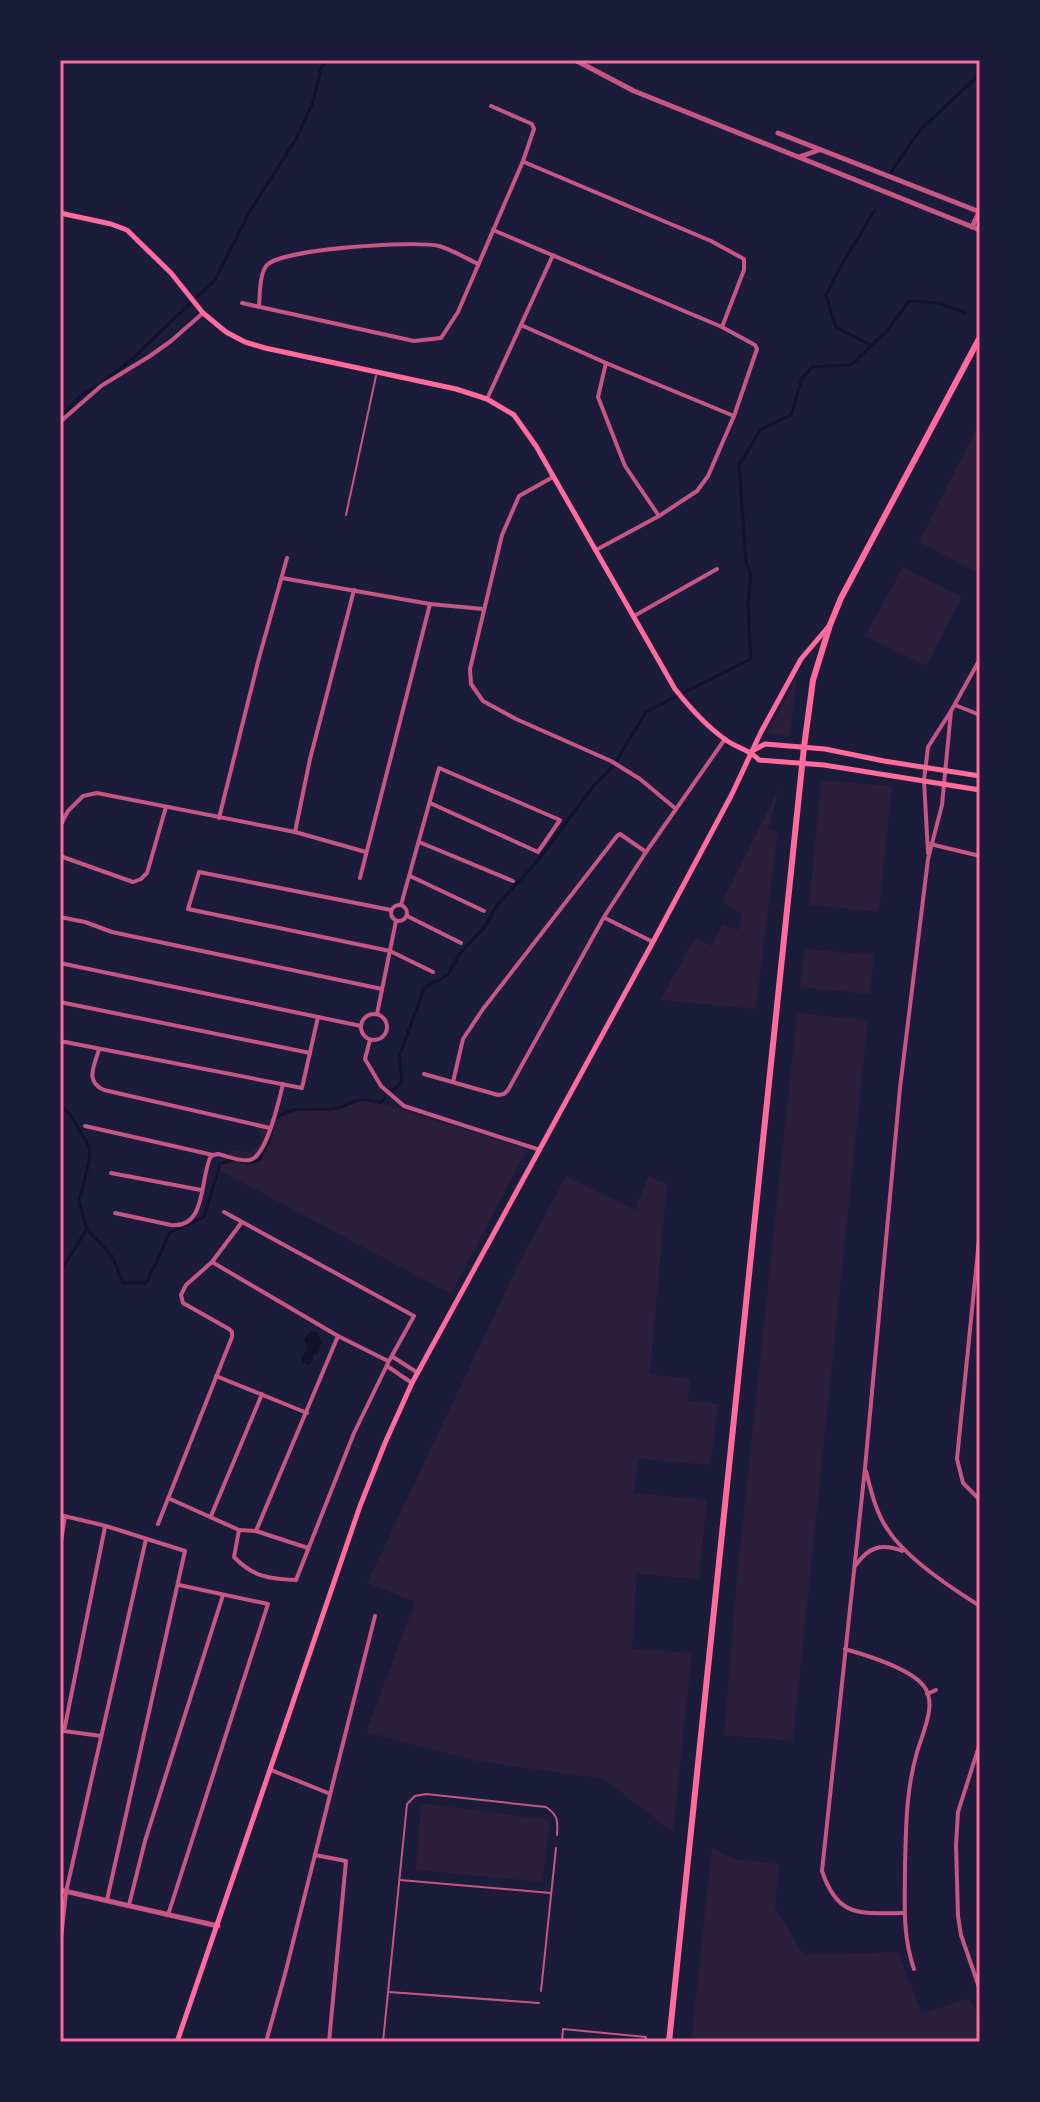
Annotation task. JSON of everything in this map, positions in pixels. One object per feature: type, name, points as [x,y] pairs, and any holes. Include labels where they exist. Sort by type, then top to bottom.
[{"type":"highway","points":[[669,2042],[813,680],[830,625],[872,538],[980,337]]},
{"type":"main road","points":[[60,213],[127,230],[203,313],[226,332],[245,342],[456,389],[487,399],[514,415],[536,446],[675,689],[702,720],[725,739],[751,752],[759,760],[802,762],[980,790]]},
{"type":"main road","points":[[177,2042],[360,1506],[412,1383],[653,942],[801,659],[830,625]]},
{"type":"main road","points":[[751,752],[765,744],[825,749],[980,776]]},
{"type":"street","points":[[575,60],[634,91],[980,230]]},
{"type":"street","points":[[242,303],[414,341],[441,338],[458,312],[534,129],[532,124],[491,106]]},
{"type":"street","points":[[778,133],[979,212],[972,227]]},
{"type":"street","points":[[798,157],[819,150]]},
{"type":"street","points":[[523,161],[711,241],[744,259],[744,270],[722,327]]},
{"type":"street","points":[[493,230],[722,327],[757,349],[734,416],[708,476],[697,491],[659,516],[596,550]]},
{"type":"street","points":[[259,307],[263,273],[268,264],[285,256],[373,245],[423,245],[439,246],[479,264]]},
{"type":"street","points":[[487,399],[553,255]]},
{"type":"street","points":[[60,422],[101,386],[171,341],[203,313]]},
{"type":"street","points":[[521,325],[734,416]]},
{"type":"street","points":[[606,363],[598,397],[625,466],[659,516]]},
{"type":"street","points":[[554,477],[519,496],[502,535],[470,669],[471,684],[483,701],[611,761],[640,779],[676,809]]},
{"type":"street","points":[[219,818],[287,558]]},
{"type":"street","points":[[634,616],[717,569]]},
{"type":"street","points":[[282,578],[430,604],[483,609]]},
{"type":"street","points":[[295,832],[310,759],[354,590]]},
{"type":"street","points":[[360,878],[430,604]]},
{"type":"street","points":[[930,844],[924,780],[928,747],[980,659]]},
{"type":"street","points":[[953,708],[980,715]]},
{"type":"street","points":[[904,1913],[866,1913],[843,1906],[827,1887],[822,1871],[865,1468],[900,1088],[930,844],[942,805],[953,708]]},
{"type":"street","points":[[424,1074],[498,1095],[504,1094],[604,917],[725,739]]},
{"type":"street","points":[[401,905],[439,768],[560,820],[538,852],[430,803]]},
{"type":"street","points":[[60,826],[68,811],[83,796],[97,793],[295,832],[366,852]]},
{"type":"street","points":[[60,856],[133,882],[141,879],[147,873],[166,807]]},
{"type":"street","points":[[453,1082],[463,1039],[476,1019],[617,836],[624,836],[646,852]]},
{"type":"street","points":[[419,842],[513,881]]},
{"type":"street","points":[[930,844],[980,856]]},
{"type":"street","points":[[391,910],[199,872],[188,909],[390,951],[433,972]]},
{"type":"street","points":[[410,876],[484,911]]},
{"type":"street","points":[[391,910],[401,905],[406,909],[407,916]]},
{"type":"street","points":[[391,910],[396,921],[401,922],[407,916]]},
{"type":"street","points":[[407,916],[461,943]]},
{"type":"street","points":[[60,917],[112,932],[382,989]]},
{"type":"street","points":[[604,917],[653,942]]},
{"type":"street","points":[[377,1014],[396,921]]},
{"type":"street","points":[[60,963],[361,1026]]},
{"type":"street","points":[[63,1002],[310,1053]]},
{"type":"street","points":[[377,1014],[384,1019],[387,1031],[382,1038],[370,1040],[363,1035],[361,1026],[364,1018],[377,1014]]},
{"type":"street","points":[[60,1041],[302,1088],[318,1017]]},
{"type":"street","points":[[370,1040],[365,1059],[381,1086],[404,1106],[540,1150]]},
{"type":"street","points":[[99,1049],[92,1074],[92,1082],[97,1087],[270,1128]]},
{"type":"street","points":[[85,1126],[213,1155],[250,1160],[267,1140],[283,1084]]},
{"type":"street","points":[[115,1213],[180,1226],[188,1223],[197,1212],[207,1163],[213,1155]]},
{"type":"street","points":[[111,1173],[201,1190]]},
{"type":"street","points":[[224,1212],[414,1316],[354,1433],[296,1580],[269,1579],[244,1568],[234,1557],[239,1530]]},
{"type":"street","points":[[158,1524],[232,1337],[232,1332],[183,1303],[181,1295],[186,1285],[212,1262],[242,1222]]},
{"type":"street","points":[[980,1230],[957,1459],[963,1483],[980,1500]]},
{"type":"street","points":[[212,1262],[338,1336],[418,1373]]},
{"type":"street","points":[[256,1531],[338,1336]]},
{"type":"street","points":[[389,1361],[412,1383]]},
{"type":"street","points":[[216,1376],[307,1413]]},
{"type":"street","points":[[211,1516],[262,1394]]},
{"type":"street","points":[[865,1468],[882,1521],[906,1552],[980,1606]]},
{"type":"street","points":[[168,1498],[239,1530],[256,1531],[308,1548]]},
{"type":"street","points":[[60,1548],[63,1516],[185,1551],[107,1900]]},
{"type":"street","points":[[101,1736],[64,1731],[106,1526]]},
{"type":"street","points":[[60,1948],[63,1891],[146,1539]]},
{"type":"street","points":[[854,1567],[862,1556],[880,1546],[906,1552]]},
{"type":"street","points":[[168,1915],[268,1604],[178,1585]]},
{"type":"street","points":[[129,1905],[145,1841],[223,1595]]},
{"type":"street","points":[[266,2042],[375,1616]]},
{"type":"street","points":[[845,1649],[895,1667],[922,1684],[927,1694],[928,1716],[907,1795],[904,1913],[914,1969]]},
{"type":"street","points":[[927,1694],[936,1690]]},
{"type":"street","points":[[60,1709],[68,1711]]},
{"type":"street","points":[[980,1743],[958,1812],[956,1845],[961,1935],[980,1990]]},
{"type":"street","points":[[271,1770],[329,1793]]},
{"type":"street","points":[[315,1855],[346,1861],[329,2042]]},
{"type":"street","points":[[63,1891],[218,1926]]},
{"type":"lane","points":[[346,515],[376,372]]},
{"type":"lane","points":[[383,2042],[407,1804],[415,1796],[426,1794],[546,1807],[555,1814],[557,1835]]},
{"type":"lane","points":[[541,1991],[556,1848]]},
{"type":"lane","points":[[399,1880],[551,1893]]},
{"type":"lane","points":[[388,1992],[539,2003]]},
{"type":"lane","points":[[562,2042],[563,2029],[646,2037],[645,2042]]},
{"type":"shaded area","points":[[980,422],[980,562],[975,571],[919,542]]},
{"type":"shaded area","points":[[903,567],[962,597],[926,666],[865,636]]},
{"type":"shaded area","points":[[797,676],[790,737],[767,733]]},
{"type":"shaded area","points":[[821,780],[892,786],[879,912],[809,905]]},
{"type":"shaded area","points":[[779,788],[768,830],[778,832],[756,1009],[660,1000],[695,938],[712,946],[722,924],[738,930],[742,914],[722,902]]},
{"type":"shaded area","points":[[804,949],[874,955],[870,994],[800,987]]},
{"type":"shaded area","points":[[797,1013],[868,1020],[793,1741],[724,1735],[737,1576]]},
{"type":"shaded area","points":[[365,1099],[527,1149],[451,1294],[219,1170],[221,1165],[231,1160],[229,1150],[249,1152],[263,1140],[255,1122],[276,1119],[297,1109],[334,1110]]},
{"type":"shaded area","points":[[566,1176],[635,1210],[648,1176],[667,1184],[650,1374],[690,1379],[688,1401],[719,1404],[710,1465],[639,1459],[634,1493],[707,1500],[699,1579],[637,1574],[632,1649],[692,1653],[673,1832],[604,1779],[476,1761],[366,1732],[415,1602],[367,1583],[519,1263]]},
{"type":"shaded area","points":[[311,1331],[318,1333],[322,1343],[319,1353],[313,1355],[312,1363],[307,1365],[302,1361],[308,1350],[304,1339]]},
{"type":"shaded area","points":[[421,1803],[550,1820],[542,1882],[416,1870]]},
{"type":"shaded area","points":[[712,1848],[735,1859],[779,1864],[775,1908],[804,1955],[898,1952],[922,2014],[968,1998],[980,2017],[980,2042],[691,2042]]},
{"type":"waterway","points":[[60,417],[83,394],[100,385],[134,357],[215,280],[250,211],[296,139],[313,102],[321,68],[328,60]]},
{"type":"waterway","points":[[891,172],[920,130],[980,74]]},
{"type":"waterway","points":[[871,345],[836,327],[826,295],[875,210]]},
{"type":"waterway","points":[[393,1090],[402,1081],[399,1057],[424,988],[448,975],[460,953],[484,928],[497,905],[536,863],[595,784],[613,766],[646,712],[751,659],[748,606],[751,574],[746,561],[739,465],[761,429],[791,415],[802,378],[812,367],[851,365],[887,331],[909,301],[940,303],[965,313]]},
{"type":"waterway","points":[[275,1119],[296,1110],[339,1108],[358,1100],[381,1103],[385,1098]]},
{"type":"waterway","points":[[60,1105],[71,1116],[90,1148],[79,1202],[87,1229],[112,1256],[123,1283],[146,1283],[169,1233],[204,1217],[220,1164],[232,1160]]},
{"type":"waterway","points":[[240,1161],[248,1163],[259,1160],[273,1126]]},
{"type":"waterway","points":[[60,1272],[87,1229]]}]
